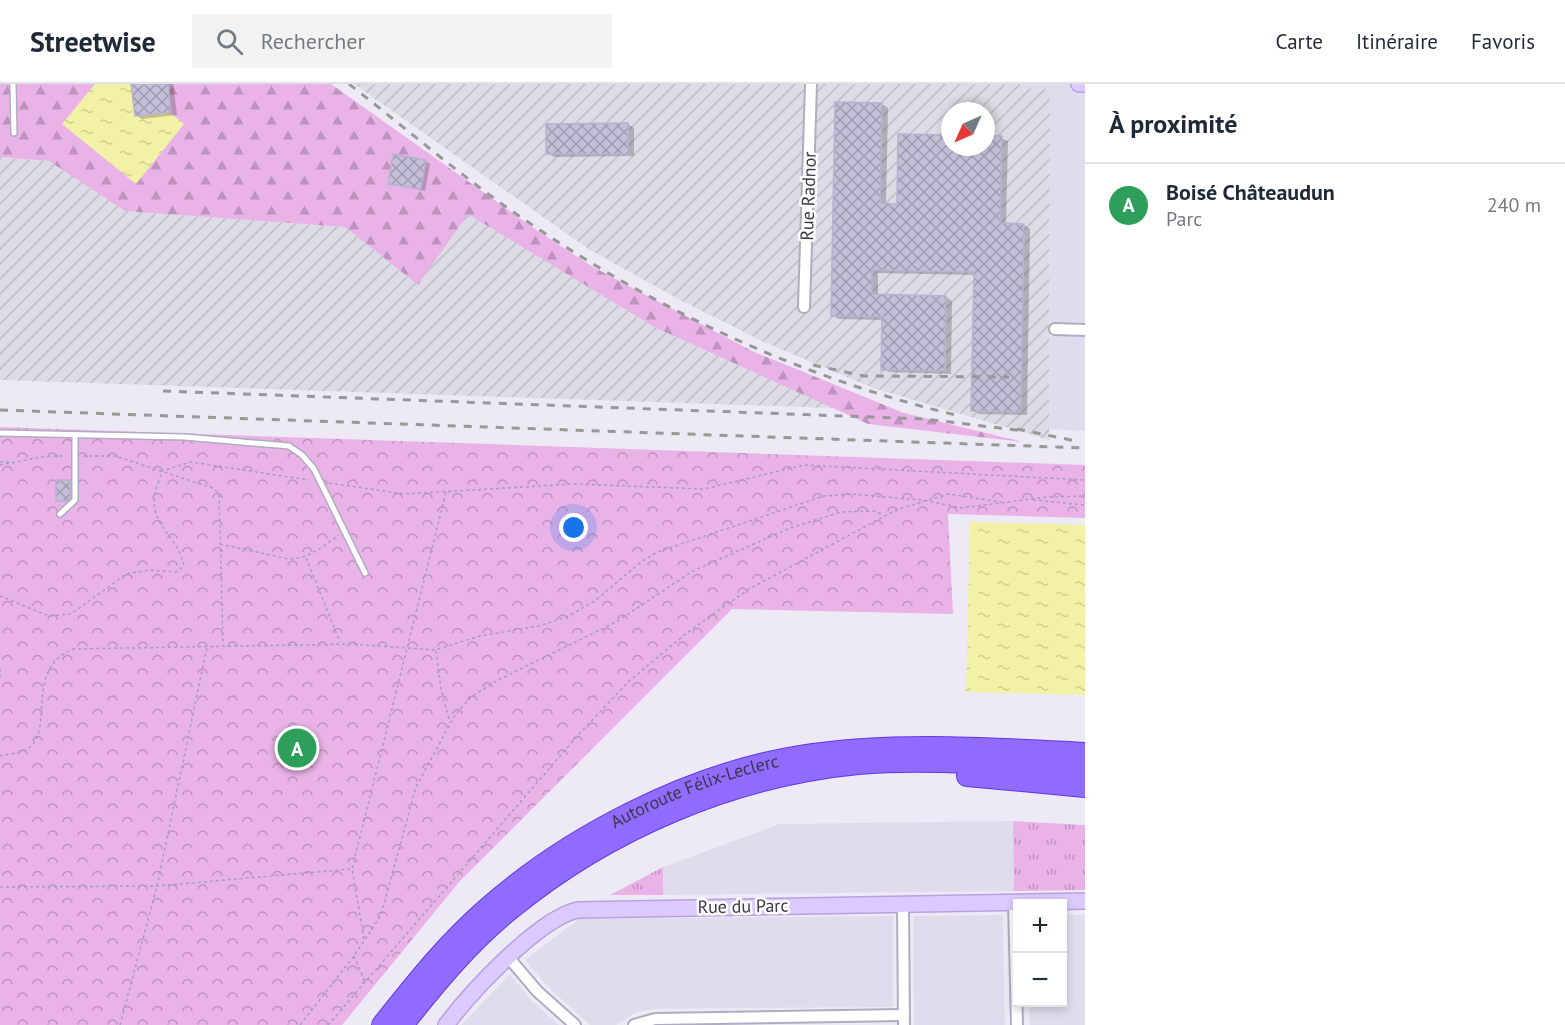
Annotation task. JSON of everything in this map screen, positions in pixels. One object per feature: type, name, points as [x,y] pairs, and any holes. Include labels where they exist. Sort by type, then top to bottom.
[{"type":"highway","points":[[978,748],[1085,745]]},
{"type":"highway","name":"Autoroute Félix-Leclerc","points":[[382,1025],[445,949],[503,894],[568,849],[650,805],[709,780],[799,756],[864,749],[978,748],[1085,753]]},
{"type":"highway","name":"Autoroute Félix-Leclerc","points":[[403,1025],[453,965],[509,910],[552,879],[596,852],[665,816],[719,794],[783,777],[851,765],[925,762],[1085,769]]},
{"type":"highway","points":[[851,765],[1085,787]]},
{"type":"street","name":"Rue Radnor","points":[[804,307],[811,84]]},
{"type":"street","points":[[1079,84],[1085,84]]},
{"type":"street","points":[[1055,330],[1085,330]]},
{"type":"street","name":"Rue du Parc","points":[[1067,901],[1085,901]]},
{"type":"street","name":"Rue du Parc","points":[[446,1025],[509,958],[540,930],[569,912],[578,910],[1013,902]]},
{"type":"street","points":[[634,1025],[655,1019],[721,1022],[904,1020],[903,903]]},
{"type":"street","points":[[1015,953],[1017,1025]]},
{"type":"street","points":[[509,958],[537,991],[575,1025]]},
{"type":"lane","points":[[13,84],[14,133]]},
{"type":"lane","points":[[0,434],[185,437],[283,444],[302,455],[320,482],[365,573]]},
{"type":"lane","points":[[60,514],[75,500],[75,435]]},
{"type":"path","points":[[0,465],[47,456],[115,456],[213,488],[219,494],[223,646]]},
{"type":"path","points":[[0,462],[16,462]]},
{"type":"path","points":[[162,471],[191,462],[404,494],[574,484],[704,489],[804,465],[1085,480]]},
{"type":"path","points":[[0,596],[49,616],[71,614],[126,574],[150,570],[176,572],[184,566],[180,549],[157,521],[154,498],[162,471]]},
{"type":"path","points":[[364,940],[352,869],[446,492]]},
{"type":"path","points":[[328,1025],[555,761],[634,676],[739,595],[884,515],[923,500],[953,493],[1004,503]]},
{"type":"path","points":[[0,756],[25,751],[33,745],[38,734],[42,693],[51,665],[62,653],[74,649],[341,644],[435,650],[480,636],[529,629],[560,620],[597,600],[634,567],[657,552],[767,517],[816,498],[851,494],[923,500],[962,508],[1085,496]]},
{"type":"path","points":[[1032,500],[1085,505]]},
{"type":"path","points":[[300,1025],[354,956],[378,921],[386,901],[416,787],[450,723],[467,701],[483,689],[616,622],[699,568],[802,522],[828,514],[860,511],[879,512],[884,515]]},
{"type":"path","points":[[220,544],[289,559],[306,557],[345,531]]},
{"type":"path","points":[[306,557],[341,644]]},
{"type":"path","points":[[120,1025],[157,886],[207,646]]},
{"type":"path","points":[[435,650],[441,689],[450,723]]},
{"type":"path","points":[[0,669],[0,681]]},
{"type":"path","points":[[0,887],[157,886],[352,869]]},
{"type":"path","points":[[354,956],[365,983]]},
{"type":"shaded area","points":[[354,84],[1020,84],[1021,88],[1050,89],[1049,440],[873,388],[764,342],[680,300],[590,250]]},
{"type":"shaded area","points":[[1020,84],[1085,84],[1085,431],[1049,429],[1050,90],[1020,88]]},
{"type":"shaded area","points":[[0,157],[49,161],[125,211],[345,227],[418,285],[468,213],[654,327],[833,408],[0,380]]},
{"type":"shaded area","points":[[1013,821],[1014,891],[663,895],[663,867],[780,824]]},
{"type":"shaded area","points":[[1003,915],[1005,1025],[914,1025],[913,916]]},
{"type":"shaded area","points":[[1067,915],[1085,915],[1085,1025],[1030,1025],[1029,1007],[1067,1007]]},
{"type":"shaded area","points":[[893,916],[893,1007],[654,1009],[637,1012],[616,1025],[590,1025],[547,986],[525,960],[579,919]]},
{"type":"shaded area","points":[[510,974],[530,999],[559,1025],[461,1025]]},
{"type":"green space","points":[[0,84],[331,84],[538,231],[593,267],[752,351],[904,413],[1023,442],[868,424],[654,327],[468,214],[418,285],[345,227],[125,211],[49,161],[0,157]]},
{"type":"green space","points":[[0,427],[1085,465],[1085,518],[948,514],[953,614],[732,609],[460,881],[342,1025],[0,1025]]},
{"type":"green space","points":[[1013,821],[1085,825],[1085,890],[1014,891]]},
{"type":"green space","points":[[663,867],[663,895],[610,895]]},
{"type":"water","points":[[95,84],[134,84],[184,124],[136,184],[62,124]]},
{"type":"water","points":[[970,522],[1085,525],[1085,695],[966,692]]},
{"type":"building","points":[[131,84],[168,84],[171,112],[135,116]]},
{"type":"building","points":[[835,102],[882,103],[880,203],[897,204],[898,134],[941,135],[941,156],[995,156],[995,136],[1002,136],[1000,223],[1024,224],[1021,412],[971,411],[974,272],[872,270],[872,294],[946,296],[945,371],[881,370],[882,317],[831,316]]},
{"type":"building","points":[[628,123],[628,154],[546,154],[546,124]]},
{"type":"building","points":[[393,154],[426,160],[421,189],[388,184]]},
{"type":"building","points":[[56,480],[70,480],[70,498],[67,501],[56,501]]},
{"type":"railway","points":[[349,84],[502,204],[575,253],[626,283],[678,311],[786,361],[898,400],[956,415]]},
{"type":"railway","points":[[813,365],[864,376],[1009,377]]},
{"type":"railway","points":[[163,391],[925,419],[1024,431]]},
{"type":"railway","points":[[0,410],[1085,448]]},
{"type":"railway","points":[[1017,429],[1076,441]]},
{"type":"place","name":"Boisé Châteaudun","points":[[297,748]]}]
